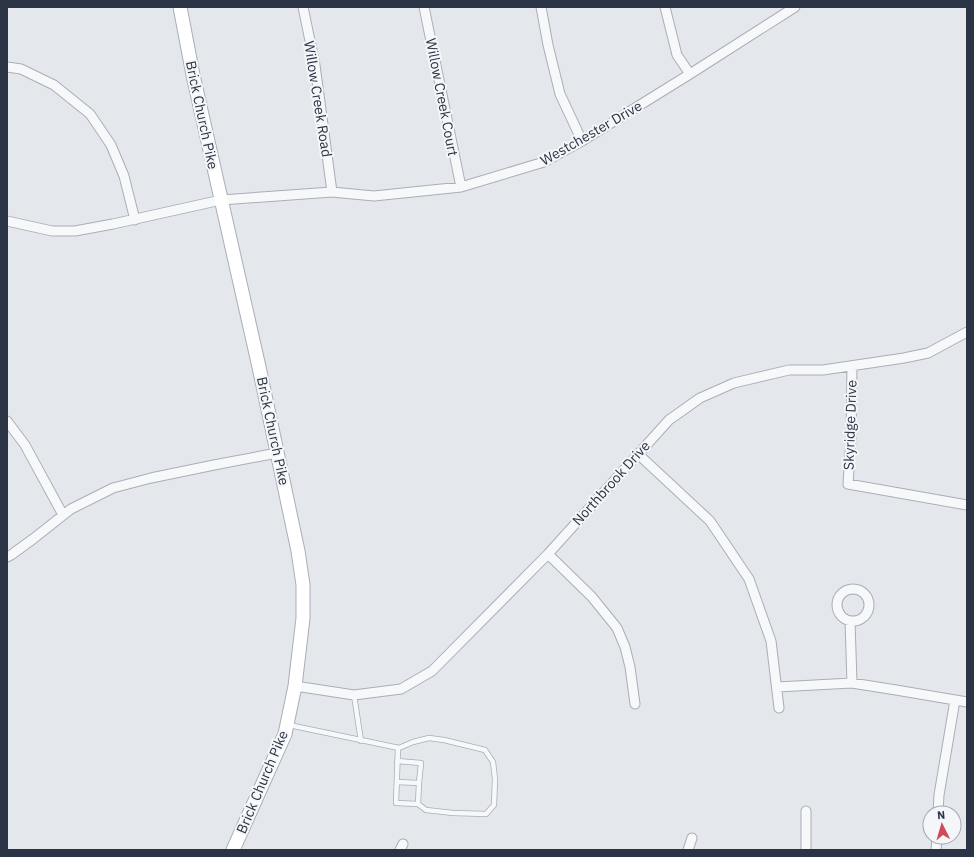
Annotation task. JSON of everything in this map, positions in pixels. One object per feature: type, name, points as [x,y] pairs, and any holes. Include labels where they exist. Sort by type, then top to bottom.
[{"type":"main road","name":"Brick Church Pike","points":[[180,7],[193,75],[258,358],[298,551],[303,585],[302,618],[295,686],[285,734],[233,850]]},
{"type":"street","name":"Willow Creek Road","points":[[303,7],[315,65],[332,192]]},
{"type":"street","name":"Willow Creek Court","points":[[424,7],[461,187]]},
{"type":"street","points":[[541,7],[548,46],[560,94],[582,141]]},
{"type":"street","points":[[665,7],[677,55],[690,74]]},
{"type":"street","name":"Westchester Drive","points":[[7,221],[52,231],[75,231],[135,220],[221,200],[332,192],[374,196],[461,187],[544,162],[582,141],[795,7]]},
{"type":"street","points":[[7,67],[21,69],[54,85],[90,114],[111,145],[124,176],[135,220]]},
{"type":"street","name":"Northbrook Drive","points":[[295,686],[354,695],[401,689],[432,671],[548,554],[669,420],[700,398],[734,383],[789,370],[823,370],[928,353],[967,332]]},
{"type":"street","name":"Skyridge Drive","points":[[852,366],[851,439],[848,484],[967,505]]},
{"type":"street","points":[[7,421],[25,445],[63,515]]},
{"type":"street","points":[[7,557],[71,509],[113,488],[158,476],[214,464],[278,453]]},
{"type":"street","points":[[638,454],[710,521],[749,579],[771,641],[779,708]]},
{"type":"street","points":[[548,554],[592,597],[616,628],[625,647],[630,667],[635,704]]},
{"type":"street","points":[[850,621],[852,683]]},
{"type":"street","points":[[777,686],[852,683],[967,702]]},
{"type":"street","points":[[938,805],[955,700]]},
{"type":"street","points":[[806,812],[806,850]]},
{"type":"street","points":[[688,850],[692,838]]},
{"type":"lane","points":[[354,695],[360,741]]},
{"type":"lane","points":[[287,725],[398,748],[429,738],[485,750],[493,762],[495,779],[494,806],[486,814],[453,813],[426,810],[418,804],[396,803],[398,748]]},
{"type":"lane","points":[[397,761],[421,763],[418,804]]},
{"type":"lane","points":[[397,782],[419,783]]}]
